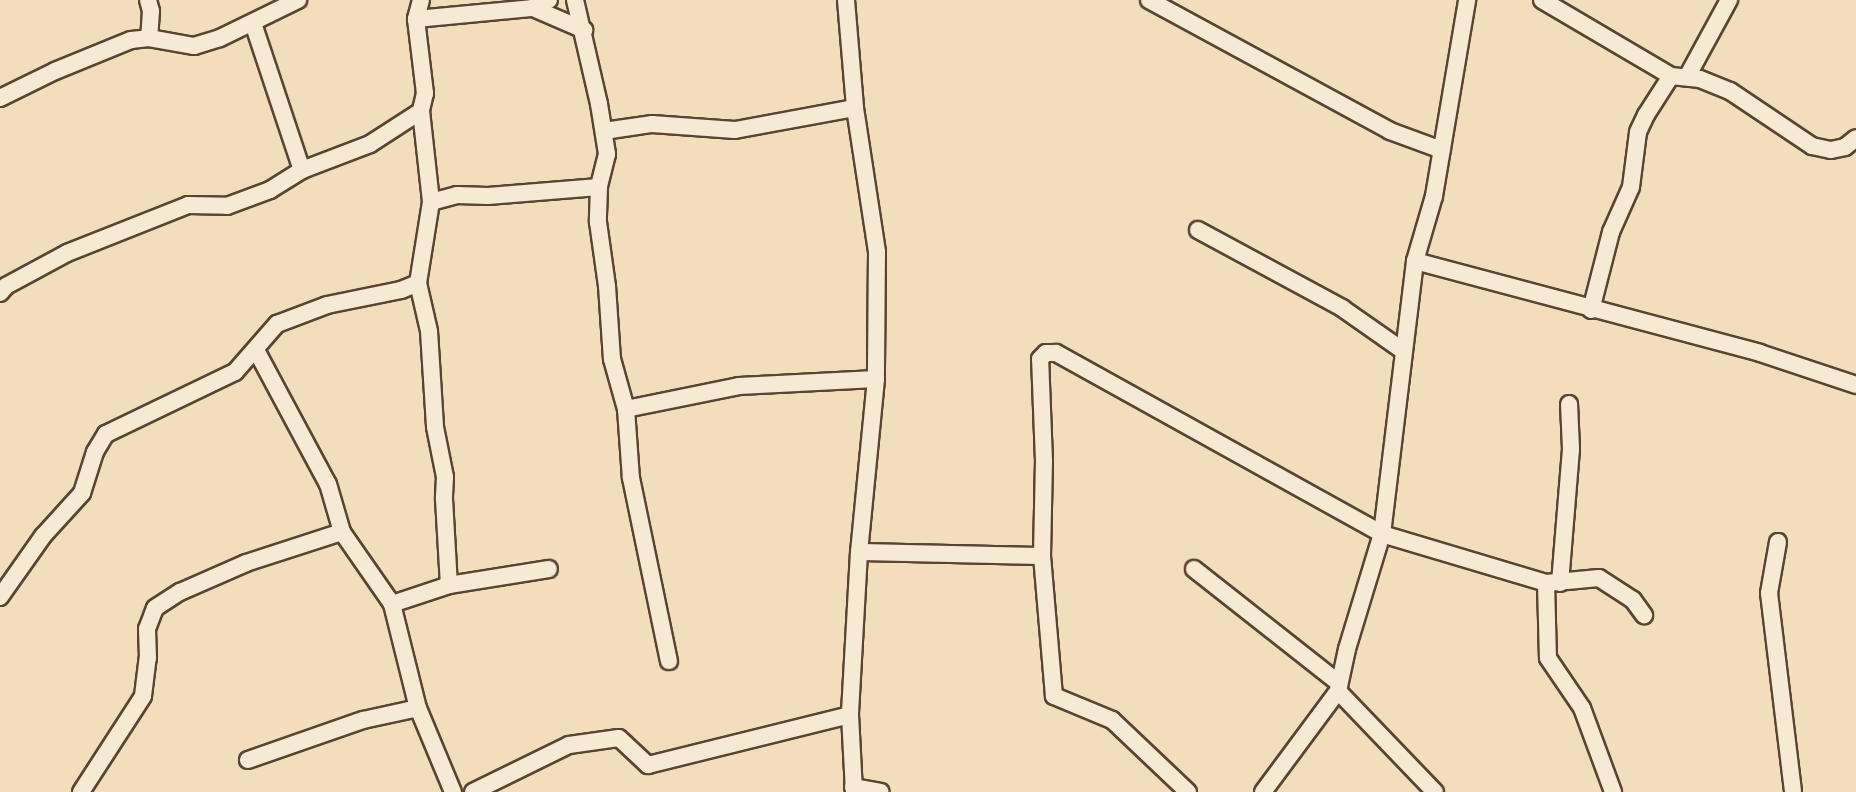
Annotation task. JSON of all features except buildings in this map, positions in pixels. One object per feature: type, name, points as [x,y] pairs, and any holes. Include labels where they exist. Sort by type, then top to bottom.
[{"type":"street","points":[[148,0],[151,11],[149,38]]},
{"type":"street","points":[[0,98],[55,71],[131,40],[149,38],[194,46],[252,23],[298,0]]},
{"type":"street","points":[[421,0],[416,19],[425,93],[421,111],[431,202],[418,283],[429,331],[435,427],[445,477],[444,499],[449,585]]},
{"type":"street","points":[[416,19],[533,8],[549,0]]},
{"type":"street","points":[[575,0],[584,30],[607,154],[600,187],[598,222],[612,359],[626,409],[631,478],[669,661]]},
{"type":"street","points":[[846,0],[855,108],[877,252],[876,379],[859,552],[850,715],[854,790],[880,792]]},
{"type":"street","points":[[1149,0],[1390,131],[1442,150]]},
{"type":"street","points":[[1263,792],[1339,687],[1347,649],[1382,534],[1402,350],[1415,261],[1434,196],[1467,0]]},
{"type":"street","points":[[1542,0],[1679,76],[1700,79],[1730,91],[1812,146],[1831,150],[1845,147],[1856,138]]},
{"type":"street","points":[[1592,310],[1611,232],[1631,187],[1638,132],[1679,76],[1729,0]]},
{"type":"street","points":[[533,8],[584,30]]},
{"type":"street","points":[[252,23],[302,170]]},
{"type":"street","points":[[604,131],[652,124],[735,130],[855,108]]},
{"type":"street","points":[[0,292],[24,275],[67,253],[188,205],[227,206],[270,190],[302,170],[370,144],[421,111]]},
{"type":"street","points":[[431,202],[457,195],[600,187]]},
{"type":"street","points":[[1198,230],[1342,308],[1402,350]]},
{"type":"street","points":[[1415,261],[1760,353],[1856,385]]},
{"type":"street","points":[[0,597],[43,536],[82,493],[95,452],[106,434],[235,372],[277,324],[327,305],[401,290],[418,283]]},
{"type":"street","points":[[256,350],[328,484],[342,532],[392,604],[418,708],[453,792]]},
{"type":"street","points":[[1188,792],[1112,720],[1054,696],[1042,556],[1044,461],[1040,359],[1046,353],[1056,353],[1382,534],[1553,583],[1599,578],[1633,600],[1644,615]]},
{"type":"street","points":[[626,409],[739,386],[876,379]]},
{"type":"street","points":[[1569,404],[1571,449],[1553,583],[1548,658],[1582,708],[1613,792]]},
{"type":"street","points":[[81,792],[143,696],[147,669],[147,629],[155,608],[180,592],[246,563],[342,532]]},
{"type":"street","points":[[1778,542],[1769,593],[1793,792]]},
{"type":"street","points":[[859,552],[1042,556]]},
{"type":"street","points":[[392,604],[449,585],[549,569]]},
{"type":"street","points":[[1194,569],[1339,687],[1435,792]]},
{"type":"street","points":[[248,760],[363,720],[418,708]]},
{"type":"street","points":[[472,792],[569,745],[619,738],[648,765],[850,715]]}]
